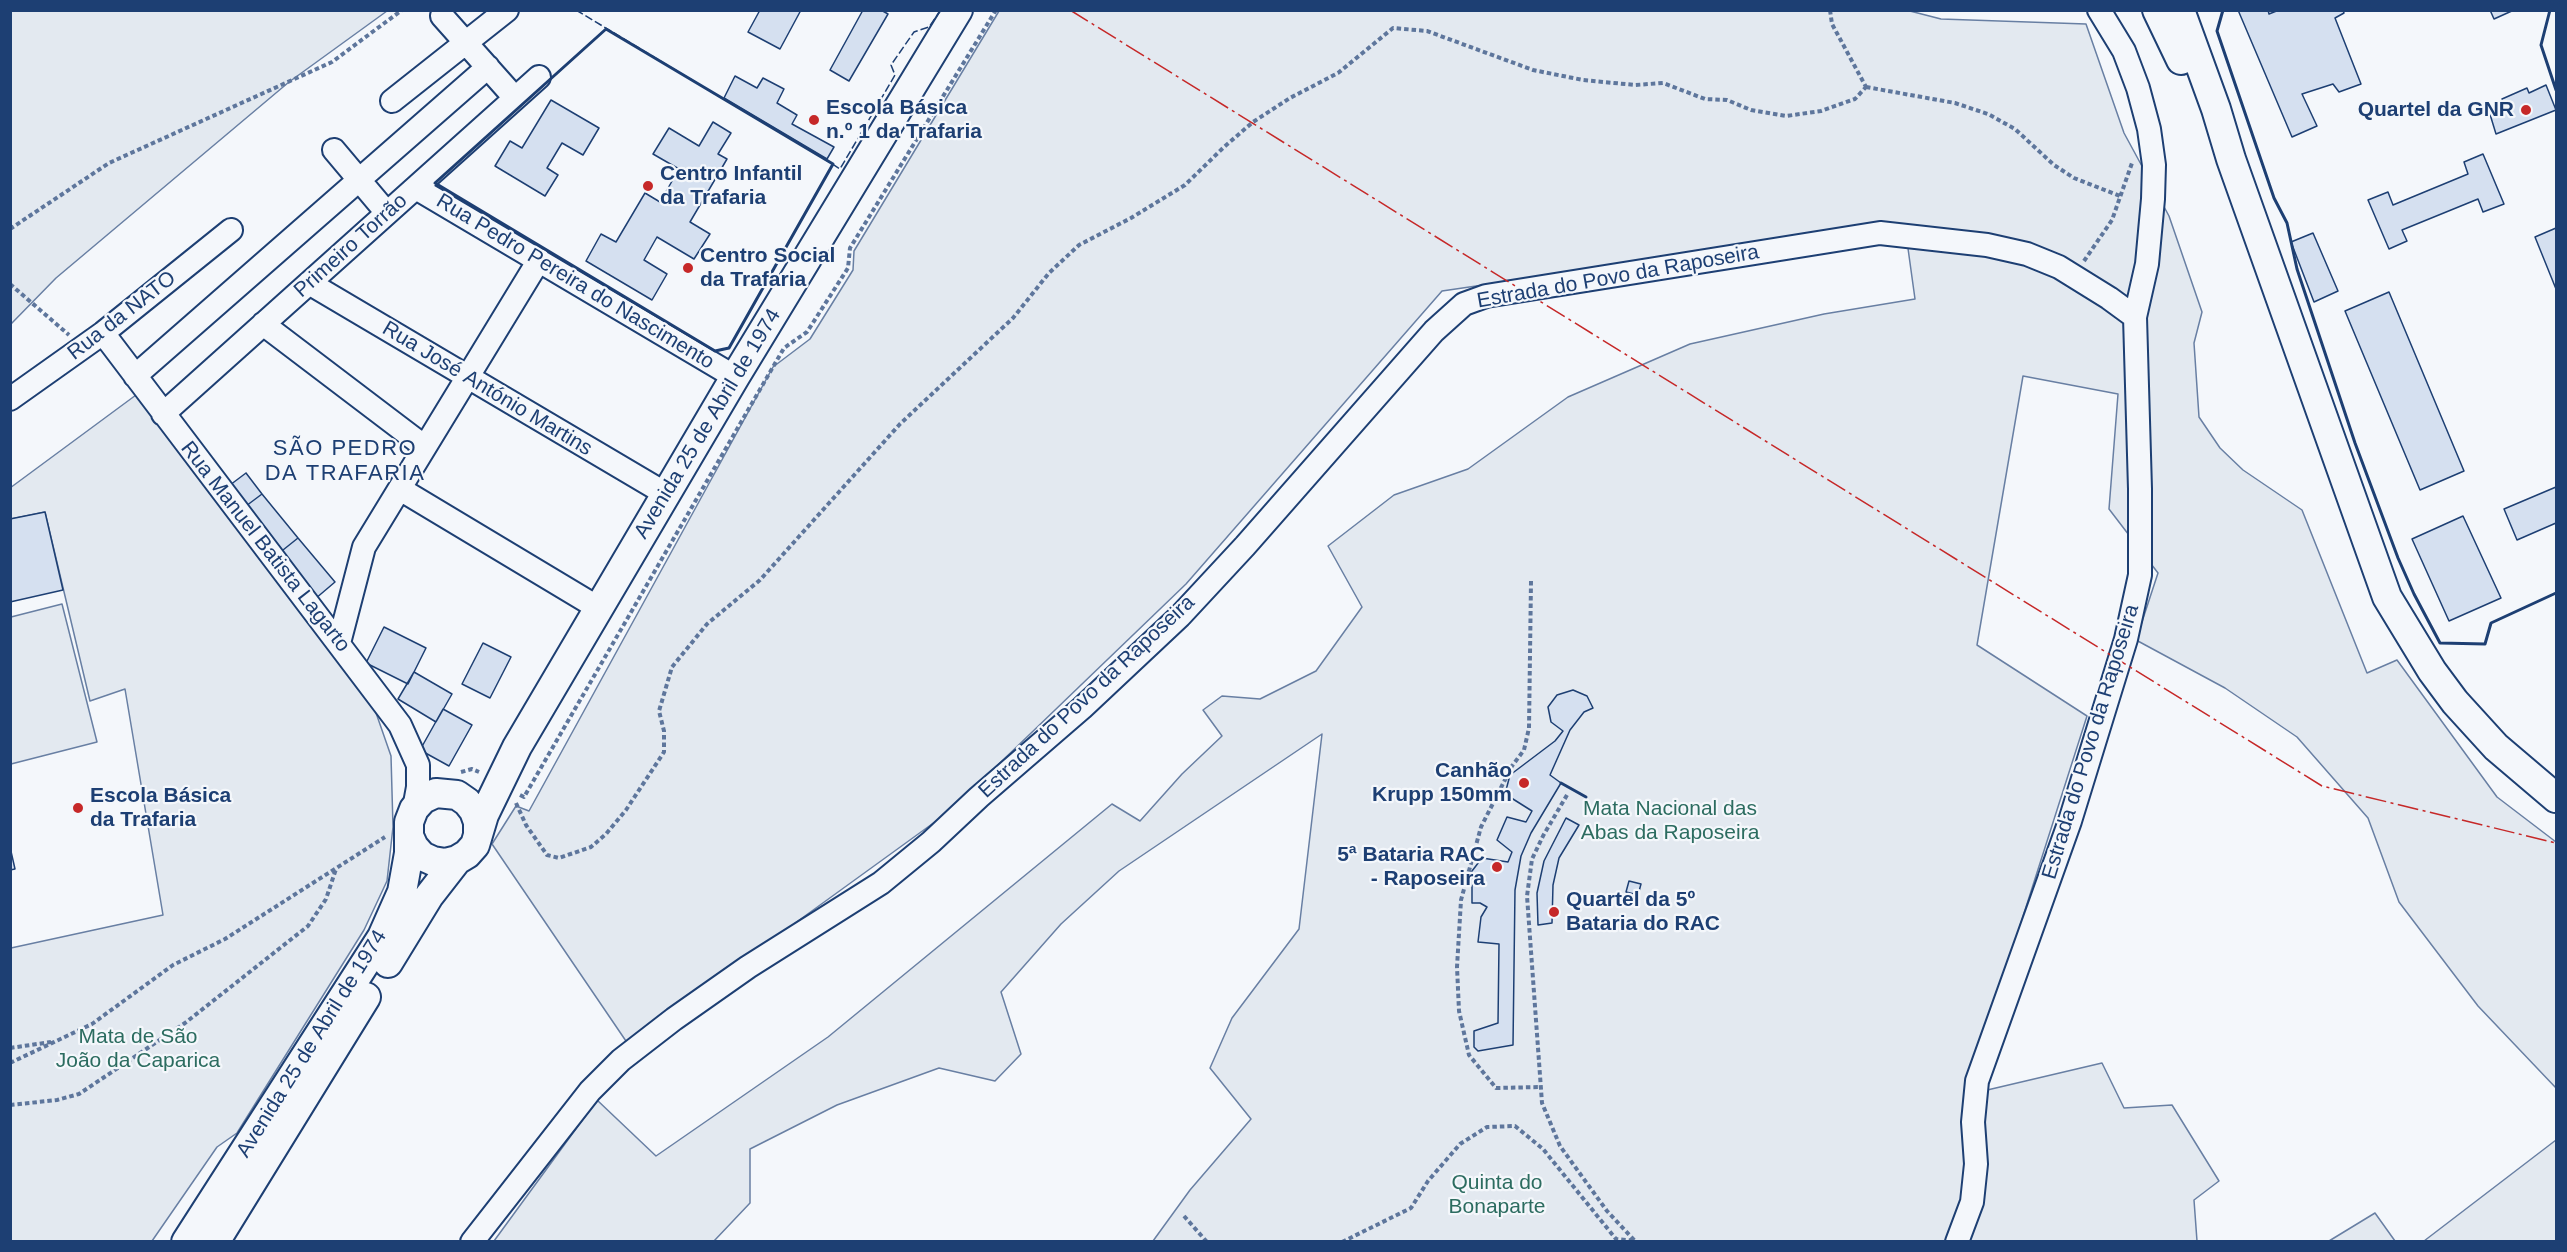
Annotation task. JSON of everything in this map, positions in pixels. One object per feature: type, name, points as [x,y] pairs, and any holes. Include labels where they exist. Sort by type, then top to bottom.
[{"type":"main road","name":"Avenida 25 de Abril de 1974","points":[[215,1242],[429,896],[457,860],[471,849],[484,815],[516,747],[600,609],[735,377],[958,10]]},
{"type":"main road","points":[[2157,10],[2231,159]]},
{"type":"main road","points":[[2180,10],[2387,597],[2432,672],[2467,716],[2496,747],[2556,798]]},
{"type":"main road","name":"Avenida 25 de Abril de 1974","points":[[186,1242],[382,937],[402,892],[409,853],[411,822],[423,799],[436,793],[453,794],[482,785],[516,747]]},
{"type":"main road","points":[[2496,747],[2556,791]]},
{"type":"main road","points":[[453,794],[467,802],[474,811],[478,822],[478,833]]},
{"type":"main road","points":[[411,822],[414,847],[422,856],[445,863],[457,860]]},
{"type":"street","points":[[392,101],[467,44],[507,10]]},
{"type":"street","points":[[2099,10],[2124,51],[2138,88],[2149,129],[2154,165],[2147,264],[2135,317]]},
{"type":"street","points":[[442,16],[515,98]]},
{"type":"street","name":"Primeiro Torrão","points":[[135,376],[488,67]]},
{"type":"street","name":"Primeiro Torrão","points":[[163,414],[539,77]]},
{"type":"street","points":[[334,150],[387,213]]},
{"type":"street","name":"Rua Pedro Pereira do Nascimento","points":[[416,188],[735,377]]},
{"type":"street","name":"Rua da NATO","points":[[10,399],[103,333],[231,230]]},
{"type":"street","name":"Estrada do Povo da Raposeira","points":[[471,1242],[582,1099],[621,1060],[748,967],[881,883],[931,842],[1098,693],[1180,616],[1245,546],[1434,331],[1464,304],[1486,296],[1880,233],[1997,248],[2027,255],[2059,267],[2135,317],[2140,575],[2126,639],[2070,821],[1977,1081],[1973,1122],[1976,1164],[1972,1202],[1957,1242]]},
{"type":"street","points":[[339,642],[364,547],[539,261]]},
{"type":"street","name":"Rua José António Martins","points":[[309,283],[666,495]]},
{"type":"street","points":[[263,324],[425,447]]},
{"type":"street","name":"Rua Manuel Batista Lagarto","points":[[103,333],[400,725],[418,765]]},
{"type":"street","points":[[400,489],[600,609]]},
{"type":"street","points":[[418,765],[453,794]]},
{"type":"street","points":[[411,822],[418,787],[418,765]]},
{"type":"street","points":[[175,1242],[222,1174],[243,1153]]},
{"type":"path","points":[[10,230],[109,163],[332,62],[402,10]]},
{"type":"path","points":[[1830,10],[1832,24],[1866,87]]},
{"type":"path","points":[[514,798],[526,825],[547,855],[560,858],[591,847],[606,834],[627,810],[664,752],[664,731],[659,711],[672,667],[707,624],[768,572],[900,424],[1013,318],[1049,273],[1079,245],[1131,218],[1185,185],[1253,122],[1290,98],[1338,73],[1393,28],[1427,31],[1533,70],[1593,81],[1635,85],[1663,83],[1705,99],[1727,100],[1751,110],[1786,116],[1821,111],[1855,99],[1866,87]]},
{"type":"path","points":[[1866,87],[1955,103],[1988,114],[2015,129],[2054,165],[2074,178],[2120,196]]},
{"type":"path","points":[[2073,276],[2112,220],[2133,159]]},
{"type":"path","points":[[10,284],[83,348]]},
{"type":"path","points":[[1531,581],[1529,728],[1524,750],[1512,766],[1481,827],[1461,900],[1457,967],[1459,1011],[1469,1055],[1496,1088],[1540,1087]]},
{"type":"path","points":[[1342,1242],[1411,1208],[1428,1181],[1460,1144],[1487,1127],[1515,1126],[1543,1149],[1615,1240],[1636,1242],[1607,1211],[1560,1146],[1542,1103],[1527,896],[1532,859],[1567,795]]},
{"type":"path","points":[[10,1063],[92,1024],[173,965],[225,939],[411,822]]},
{"type":"path","points":[[10,1105],[57,1100],[79,1094],[185,1023],[308,926],[326,899],[336,868]]},
{"type":"path","points":[[10,1048],[54,1042]]},
{"type":"path","points":[[1184,1216],[1207,1242]]},
{"type":"green space","name":"Mata Nacional das Abas da Raposeira","points":[[1906,10],[1941,19],[2086,24],[2124,133],[2169,216],[2202,312],[2194,343],[2199,417],[2220,448],[2243,470],[2302,510],[2367,673],[2397,660],[2497,797],[2556,842],[2556,1088],[2478,1006],[2399,902],[2368,818],[2297,737],[2225,688],[2136,640],[2158,573],[2109,509],[2118,394],[2023,376],[1977,645],[2087,716],[1966,1095],[2102,1063],[2124,1108],[2172,1105],[2219,1181],[2194,1200],[2197,1241],[1153,1241],[1190,1190],[1251,1119],[1210,1068],[1232,1018],[1299,929],[1322,734],[1119,871],[1061,924],[1001,992],[1021,1054],[995,1081],[939,1068],[837,1105],[750,1149],[750,1203],[714,1241],[494,1241],[597,1100],[656,1156],[828,1037],[1112,804],[1140,821],[1182,774],[1222,736],[1203,710],[1222,696],[1260,699],[1316,671],[1362,607],[1328,546],[1394,495],[1468,469],[1568,397],[1690,344],[1824,314],[1915,299],[1906,234],[1901,224],[1442,291],[1186,584],[950,811],[628,1044],[492,844],[516,806],[529,811],[773,367],[810,339],[853,270],[854,251],[999,11]]},
{"type":"green space","points":[[10,11],[387,11],[289,82],[56,278],[11,324]]},
{"type":"green space","name":"Mata de São João da Caparica","points":[[136,395],[375,710],[391,756],[393,827],[387,881],[364,930],[237,1133],[217,1147],[152,1241],[11,1241],[11,948],[163,915],[125,689],[90,701],[45,512],[11,519],[10,488]]},
{"type":"green space","points":[[62,604],[97,742],[11,764],[11,617]]},
{"type":"green space","points":[[2556,1140],[2556,1241],[2424,1241]]},
{"type":"green space","points":[[2375,1213],[2395,1241],[2329,1241]]},
{"type":"building","points":[[760,10],[801,10],[780,49],[748,32]]},
{"type":"building","points":[[863,10],[881,10],[888,14],[849,81],[830,70]]},
{"type":"building","points":[[2238,10],[2268,10],[2269,14],[2279,10],[2343,10],[2344,13],[2335,18],[2361,84],[2339,92],[2333,84],[2302,94],[2317,126],[2292,137]]},
{"type":"building","points":[[2490,10],[2514,10],[2494,19]]},
{"type":"building","points":[[735,76],[757,88],[763,78],[784,89],[777,103],[797,115],[792,124],[834,147],[827,159],[724,98]]},
{"type":"building","points":[[2546,85],[2556,110],[2496,134],[2489,111],[2504,105],[2502,99],[2527,88],[2529,93]]},
{"type":"building","points":[[551,100],[599,128],[583,155],[562,143],[547,168],[558,175],[545,196],[495,166],[510,141],[522,148]]},
{"type":"building","points":[[713,122],[731,133],[718,154],[727,159],[690,222],[710,234],[694,259],[657,237],[644,260],[667,274],[652,300],[586,261],[601,234],[616,242],[645,193],[660,202],[679,169],[653,154],[669,128],[699,146]]},
{"type":"building","points":[[2483,154],[2504,204],[2483,212],[2478,199],[2402,230],[2407,241],[2389,249],[2368,200],[2388,192],[2393,205],[2468,174],[2464,162]]},
{"type":"building","points":[[2556,228],[2556,289],[2535,237]]},
{"type":"building","points":[[2313,233],[2338,291],[2314,302],[2291,242]]},
{"type":"building","points":[[2389,292],[2464,471],[2420,490],[2345,311]]},
{"type":"building","points":[[246,473],[262,494],[242,509],[226,488]]},
{"type":"building","points":[[2556,487],[2556,523],[2517,540],[2504,509]]},
{"type":"building","points":[[262,494],[298,538],[278,554],[242,509]]},
{"type":"building","points":[[45,512],[63,590],[10,602],[10,519]]},
{"type":"building","points":[[2463,516],[2501,598],[2449,621],[2412,539]]},
{"type":"building","points":[[298,538],[335,582],[315,599],[278,554]]},
{"type":"building","points":[[384,627],[426,648],[408,684],[366,663]]},
{"type":"building","points":[[483,643],[511,657],[490,698],[462,684]]},
{"type":"building","points":[[414,672],[452,694],[436,722],[398,699]]},
{"type":"building","name":"5ª Bataria RAC - Raposeira","points":[[1573,690],[1587,696],[1593,708],[1584,712],[1570,730],[1550,775],[1561,783],[1531,833],[1521,856],[1515,890],[1513,1045],[1478,1051],[1474,1047],[1474,1031],[1498,1023],[1499,944],[1478,942],[1481,917],[1487,907],[1480,903],[1472,903],[1472,871],[1482,858],[1508,862],[1512,852],[1497,840],[1507,817],[1526,822],[1532,811],[1505,794],[1510,775],[1555,741],[1563,731],[1551,722],[1548,707],[1557,695]]},
{"type":"building","points":[[443,709],[472,725],[449,766],[420,750]]},
{"type":"building","points":[[1566,818],[1579,825],[1559,858],[1553,885],[1552,923],[1538,925],[1537,893],[1544,861]]},
{"type":"building","points":[[10,847],[15,869],[10,870]]},
{"type":"building","points":[[1629,881],[1641,884],[1638,895],[1626,892]]},
{"type":"fence","points":[[576,10],[725,100]]},
{"type":"fence","points":[[823,158],[840,169],[895,75],[891,65],[914,32],[929,27],[941,10]]},
{"type":"wall","points":[[2223,10],[2217,31],[2274,198],[2287,223],[2297,269],[2355,443],[2398,558],[2440,643],[2485,644],[2491,623],[2556,593]]},
{"type":"wall","points":[[2550,10],[2541,45],[2556,90]]},
{"type":"wall","points":[[606,29],[833,164],[729,348],[715,351],[435,183],[606,29]]},
{"type":"wall","points":[[1561,783],[1586,797]]},
{"type":"power","points":[[1070,10],[2322,786],[2556,843]]},
{"type":"place","name":"Quartel da GNR","points":[[2526,110]]},
{"type":"place","name":"Escola Básica n.º 1 da Trafaria","points":[[814,120]]},
{"type":"place","name":"Centro Infantil da Trafaria","points":[[648,186]]},
{"type":"place","name":"Centro Social da Trafaria","points":[[688,268]]},
{"type":"place","name":"Canhão Krupp 150mm","points":[[1524,783]]},
{"type":"place","name":"Escola Básica da Trafaria","points":[[78,808]]},
{"type":"place","name":"5ª Bataria RAC - Raposeira","points":[[1497,867]]},
{"type":"place","name":"Quartel da 5º Bataria do RAC","points":[[1554,912]]},
{"type":"district","name":"SÃO PEDRO DA TRAFARIA","points":[[345,462]]},
{"type":"park label","name":"Quinta do Bonaparte","points":[[1497,1195]]}]
